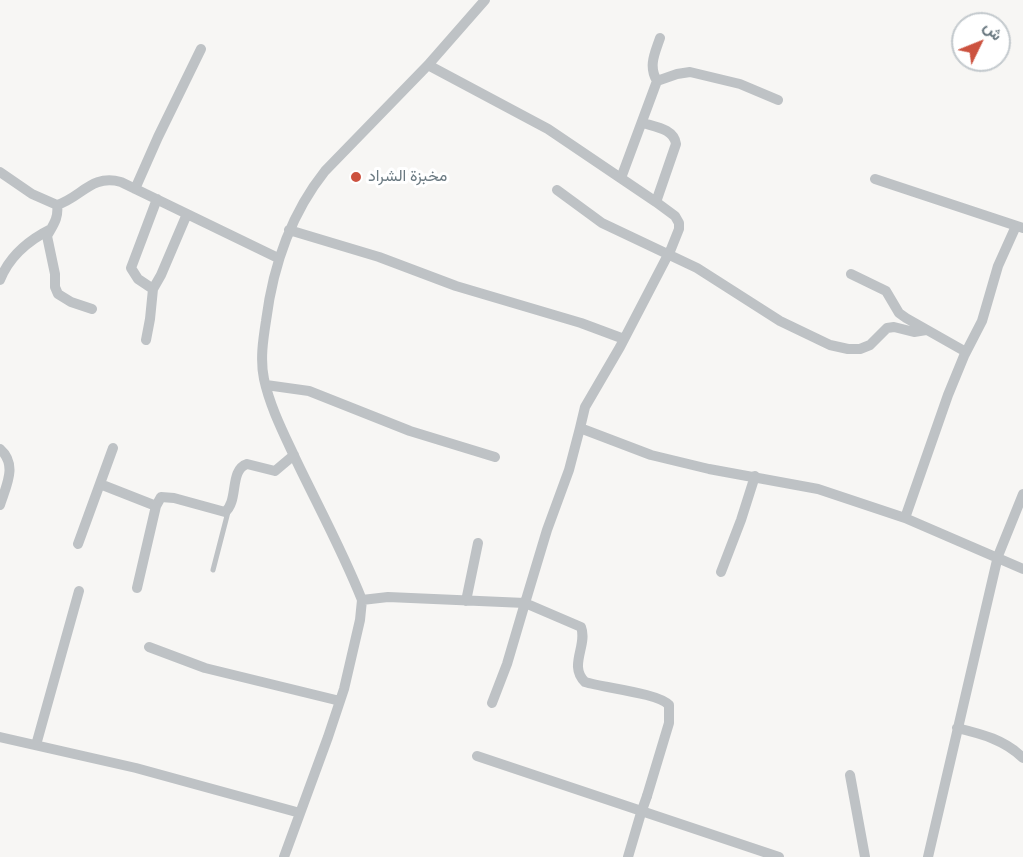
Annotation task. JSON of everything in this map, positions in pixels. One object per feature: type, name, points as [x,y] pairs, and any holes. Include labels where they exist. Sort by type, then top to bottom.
[{"type":"street","points":[[284,857],[340,701],[358,631],[362,605],[291,457],[266,385],[262,360],[263,338],[278,258],[305,197],[325,171],[428,65],[485,0]]},
{"type":"street","points":[[621,178],[657,81],[652,66],[660,38]]},
{"type":"street","points":[[135,189],[201,49]]},
{"type":"street","points":[[428,65],[548,129],[675,216],[680,229],[624,339],[585,407],[569,470],[547,530],[507,664],[492,704]]},
{"type":"street","points":[[657,81],[690,72],[740,84],[778,100]]},
{"type":"street","points":[[643,123],[670,132],[676,144],[656,202]]},
{"type":"street","points":[[0,172],[32,194],[57,205],[66,202],[92,184],[111,179],[278,258]]},
{"type":"street","points":[[874,179],[1020,227],[998,266],[988,306],[948,395],[905,518]]},
{"type":"street","points":[[557,190],[602,223],[698,268],[780,321],[830,345],[860,349],[870,345],[887,328],[894,327],[914,332],[926,330]]},
{"type":"street","points":[[153,290],[138,279],[131,268],[157,199]]},
{"type":"street","points":[[57,205],[58,213],[47,236],[55,274],[55,287],[58,294],[71,302],[93,309]]},
{"type":"street","points":[[146,340],[151,296],[187,214]]},
{"type":"street","points":[[0,280],[7,265],[23,248],[35,237],[51,229]]},
{"type":"street","points":[[289,230],[380,257],[456,286],[570,319],[624,339]]},
{"type":"street","points":[[851,274],[886,291],[899,313],[966,352]]},
{"type":"street","points":[[266,385],[309,391],[410,430],[495,458]]},
{"type":"street","points":[[580,428],[651,455],[709,469],[818,489],[905,518],[998,556],[1023,569]]},
{"type":"street","points":[[78,544],[113,448]]},
{"type":"street","points":[[0,449],[5,453],[11,469],[0,504]]},
{"type":"street","points":[[137,588],[158,500],[164,496],[221,512],[228,510],[238,471],[243,465],[275,471],[291,457]]},
{"type":"street","points":[[721,572],[755,476]]},
{"type":"street","points":[[100,484],[156,506]]},
{"type":"street","points":[[928,857],[998,556],[1023,494]]},
{"type":"street","points":[[466,601],[478,543]]},
{"type":"street","points":[[36,745],[79,591]]},
{"type":"street","points":[[362,605],[388,597],[525,603],[581,627],[578,672],[585,682],[662,700],[669,705],[669,723],[628,857]]},
{"type":"street","points":[[149,647],[205,668],[340,701]]},
{"type":"street","points":[[957,728],[990,736],[1016,751],[1023,758]]},
{"type":"street","points":[[0,737],[136,768],[300,813]]},
{"type":"street","points":[[477,756],[779,857]]},
{"type":"street","points":[[850,774],[865,857]]},
{"type":"lane","points":[[213,570],[228,510]]},
{"type":"place","name":"مخبزة الشراد","points":[[356,177]]}]
